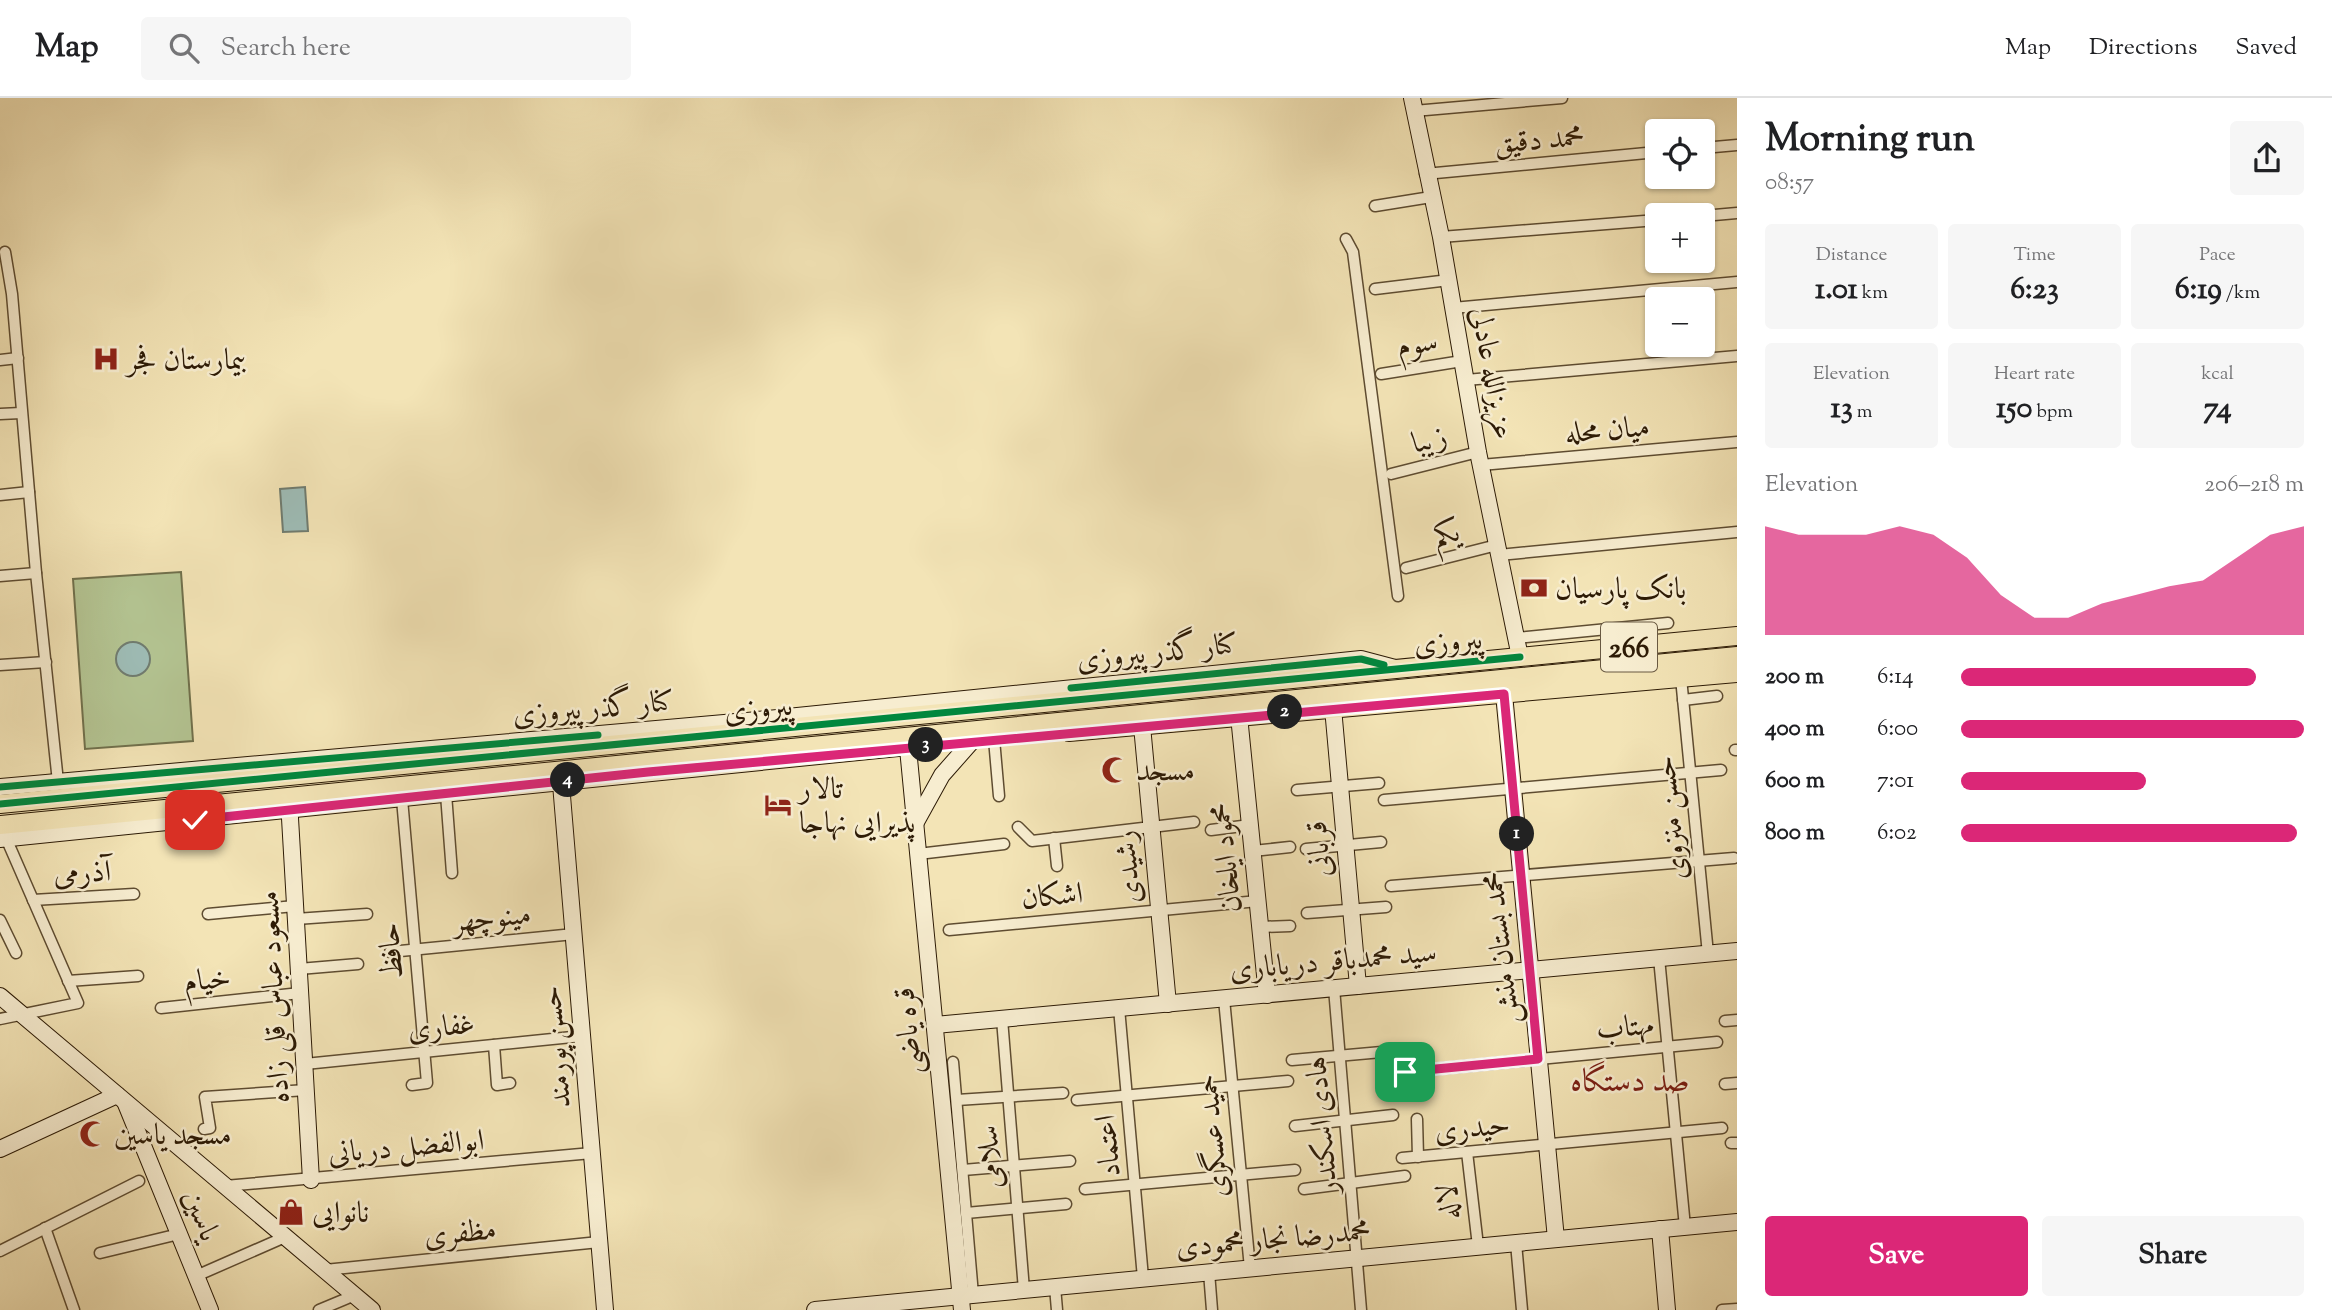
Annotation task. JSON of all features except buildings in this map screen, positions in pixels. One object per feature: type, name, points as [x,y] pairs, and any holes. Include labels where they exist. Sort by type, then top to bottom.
[{"type":"main road","name":"پیروزی","points":[[0,804],[64,792],[712,736],[1737,636]]},
{"type":"main road","points":[[1619,647],[1623,667]]},
{"type":"main road","name":"پیروزی","points":[[2,834],[69,818],[289,803],[1737,656]]},
{"type":"main road","points":[[1520,657],[1522,677]]},
{"type":"main road","points":[[905,717],[908,741],[972,741],[1737,673]]},
{"type":"main road","points":[[64,792],[69,818]]},
{"type":"street","points":[[1413,104],[1562,98]]},
{"type":"street","name":"عزیزالله عادلی","points":[[1413,104],[1425,174],[1441,237],[1480,459],[1520,657]]},
{"type":"street","points":[[1715,147],[1737,145]]},
{"type":"street","name":"محمد دقیق","points":[[1425,174],[1645,153]]},
{"type":"street","points":[[1375,206],[1431,197]]},
{"type":"street","points":[[1715,215],[1737,213]]},
{"type":"street","points":[[1441,237],[1645,221]]},
{"type":"street","points":[[1346,239],[1353,252],[1398,596]]},
{"type":"street","points":[[5,252],[18,358],[36,573],[64,792]]},
{"type":"street","points":[[1375,289],[1449,280]]},
{"type":"street","points":[[1452,307],[1737,282]]},
{"type":"street","points":[[1466,380],[1737,356]]},
{"type":"street","points":[[0,360],[18,358]]},
{"type":"street","name":"سوم","points":[[1381,374],[1462,361]]},
{"type":"street","points":[[0,414],[21,413]]},
{"type":"street","name":"میان محله","points":[[1480,459],[1737,442]]},
{"type":"street","name":"زیبا","points":[[1391,474],[1480,459]]},
{"type":"street","points":[[0,495],[29,492]]},
{"type":"street","name":"یکم","points":[[1406,568],[1498,550],[1737,532]]},
{"type":"street","points":[[0,576],[36,573]]},
{"type":"street","points":[[1516,638],[1668,623]]},
{"type":"street","name":"کنار گذر پیروزی","points":[[0,787],[64,792],[1361,659],[1398,668]]},
{"type":"street","points":[[0,665],[46,662]]},
{"type":"street","name":"حسن منزوی","points":[[1681,678],[1708,954]]},
{"type":"street","name":"محمد بستان منش","points":[[1504,694],[1556,1239]]},
{"type":"street","points":[[1683,700],[1717,696]]},
{"type":"street","name":"قربانی","points":[[1333,708],[1358,986]]},
{"type":"street","name":"محمود ایلخان","points":[[1239,716],[1267,995]]},
{"type":"street","points":[[712,736],[747,721]]},
{"type":"street","name":"رشیدی","points":[[1142,726],[1168,1004]]},
{"type":"street","points":[[994,739],[999,796]]},
{"type":"street","name":"قره یاضی","points":[[908,741],[965,1300]]},
{"type":"street","points":[[915,824],[929,793],[972,741]]},
{"type":"street","points":[[1384,800],[1721,770]]},
{"type":"street","points":[[401,792],[446,794],[560,775]]},
{"type":"street","name":"حسن پورمند","points":[[560,775],[605,1310]]},
{"type":"street","points":[[1297,790],[1379,783]]},
{"type":"street","name":"حافظ","points":[[401,792],[427,1083],[412,1085]]},
{"type":"street","points":[[446,794],[452,873]]},
{"type":"street","points":[[0,1020],[78,1003],[2,834],[289,803]]},
{"type":"street","name":"مسعود عباس قلی زاده","points":[[289,803],[311,1180]]},
{"type":"street","points":[[1018,827],[1032,841],[1194,822]]},
{"type":"street","points":[[1211,830],[1250,825]]},
{"type":"street","points":[[1054,838],[1057,866]]},
{"type":"street","points":[[1306,849],[1381,842]]},
{"type":"street","points":[[918,854],[1004,844]]},
{"type":"street","points":[[1252,851],[1290,847]]},
{"type":"street","points":[[1391,886],[1734,858]]},
{"type":"street","name":"آذرمی","points":[[33,900],[134,894]]},
{"type":"street","name":"اشکان","points":[[949,930],[1258,901]]},
{"type":"street","points":[[1307,913],[1386,906]]},
{"type":"street","points":[[208,914],[367,914]]},
{"type":"street","points":[[0,920],[16,953]]},
{"type":"street","points":[[1260,927],[1290,926]]},
{"type":"street","name":"مینوچهر","points":[[390,952],[574,934]]},
{"type":"street","name":"سید محمدباقر دریاباری","points":[[935,1026],[1737,951]]},
{"type":"street","points":[[1659,958],[1685,1227]]},
{"type":"street","points":[[299,968],[358,964]]},
{"type":"street","points":[[68,981],[138,976]]},
{"type":"street","name":"هادی اسکندر","points":[[1334,988],[1360,1310]]},
{"type":"street","name":"خیام","points":[[161,1009],[300,993]]},
{"type":"street","points":[[0,996],[372,1310]]},
{"type":"street","name":"حمید عسگری","points":[[1224,999],[1250,1268]]},
{"type":"street","name":"اعتماد","points":[[1119,1008],[1143,1278]]},
{"type":"street","name":"سلامی","points":[[1002,1019],[1024,1290]]},
{"type":"street","name":"غفاری","points":[[305,1065],[582,1036]]},
{"type":"street","name":"مهتاب","points":[[1405,1072],[1717,1042]]},
{"type":"street","points":[[494,1045],[497,1085],[510,1083]]},
{"type":"street","points":[[1292,1060],[1393,1051]]},
{"type":"street","points":[[953,1062],[966,1213],[965,1300]]},
{"type":"street","points":[[1077,1100],[1288,1081]]},
{"type":"street","points":[[204,1129],[210,1128],[205,1097],[306,1090]]},
{"type":"street","points":[[957,1100],[1063,1093]]},
{"type":"street","points":[[0,1149],[121,1098]]},
{"type":"street","name":"یاسین","points":[[121,1098],[210,1310]]},
{"type":"street","points":[[1295,1126],[1393,1115]]},
{"type":"street","points":[[1417,1119],[1418,1157]]},
{"type":"street","name":"حیدری","points":[[1402,1158],[1722,1128]]},
{"type":"street","name":"لاله","points":[[1467,1152],[1478,1247]]},
{"type":"street","name":"ابوالفضل دریانی","points":[[225,1186],[592,1153]]},
{"type":"street","points":[[962,1170],[1070,1161]]},
{"type":"street","points":[[1085,1189],[1295,1170]]},
{"type":"street","points":[[1304,1189],[1405,1176]]},
{"type":"street","points":[[0,1251],[139,1181]]},
{"type":"street","points":[[966,1213],[1066,1204]]},
{"type":"street","name":"محمدرضا نجار محمودی","points":[[815,1310],[965,1300],[1024,1290],[1737,1222]]},
{"type":"street","points":[[45,1228],[74,1310]]},
{"type":"street","points":[[1660,1229],[1667,1310]]},
{"type":"street","points":[[100,1253],[179,1234]]},
{"type":"street","points":[[196,1276],[285,1237]]},
{"type":"street","name":"مظفری","points":[[325,1270],[599,1242]]},
{"type":"street","points":[[1517,1243],[1522,1310]]},
{"type":"street","points":[[1209,1272],[1212,1310]]},
{"type":"street","points":[[1055,1287],[1057,1310]]},
{"type":"street","points":[[319,1310],[355,1296]]},
{"type":"street","points":[[1722,1310],[1737,1308]]},
{"type":"green space","points":[[181,572],[193,741],[85,749],[73,579]]},
{"type":"water","points":[[305,487],[308,531],[283,532],[280,489]]},
{"type":"water","points":[[133,642],[145,647],[150,659],[145,671],[133,676],[121,671],[116,659],[121,647]]},
{"type":"cycle path","points":[[0,804],[1520,657]]},
{"type":"cycle path","points":[[1071,688],[1361,659],[1384,665]]},
{"type":"cycle path","points":[[0,787],[598,735]]},
{"type":"place","name":"بیمارستان فجر","points":[[106,359]]},
{"type":"place","name":"بانک پارسیان","points":[[1534,588]]},
{"type":"place","name":"مسجد","points":[[1115,770]]},
{"type":"place","name":"تالار پذیرایی نهاجا","points":[[778,805]]},
{"type":"place","name":"مسجد یاسین","points":[[93,1134]]},
{"type":"place","name":"نانوایی","points":[[291,1212]]},
{"type":"district","name":"صد دستگاه","points":[[1630,1080]]},
{"type":"route","points":[[195,820],[561,780],[1504,694],[1538,1059],[1405,1072]]}]
